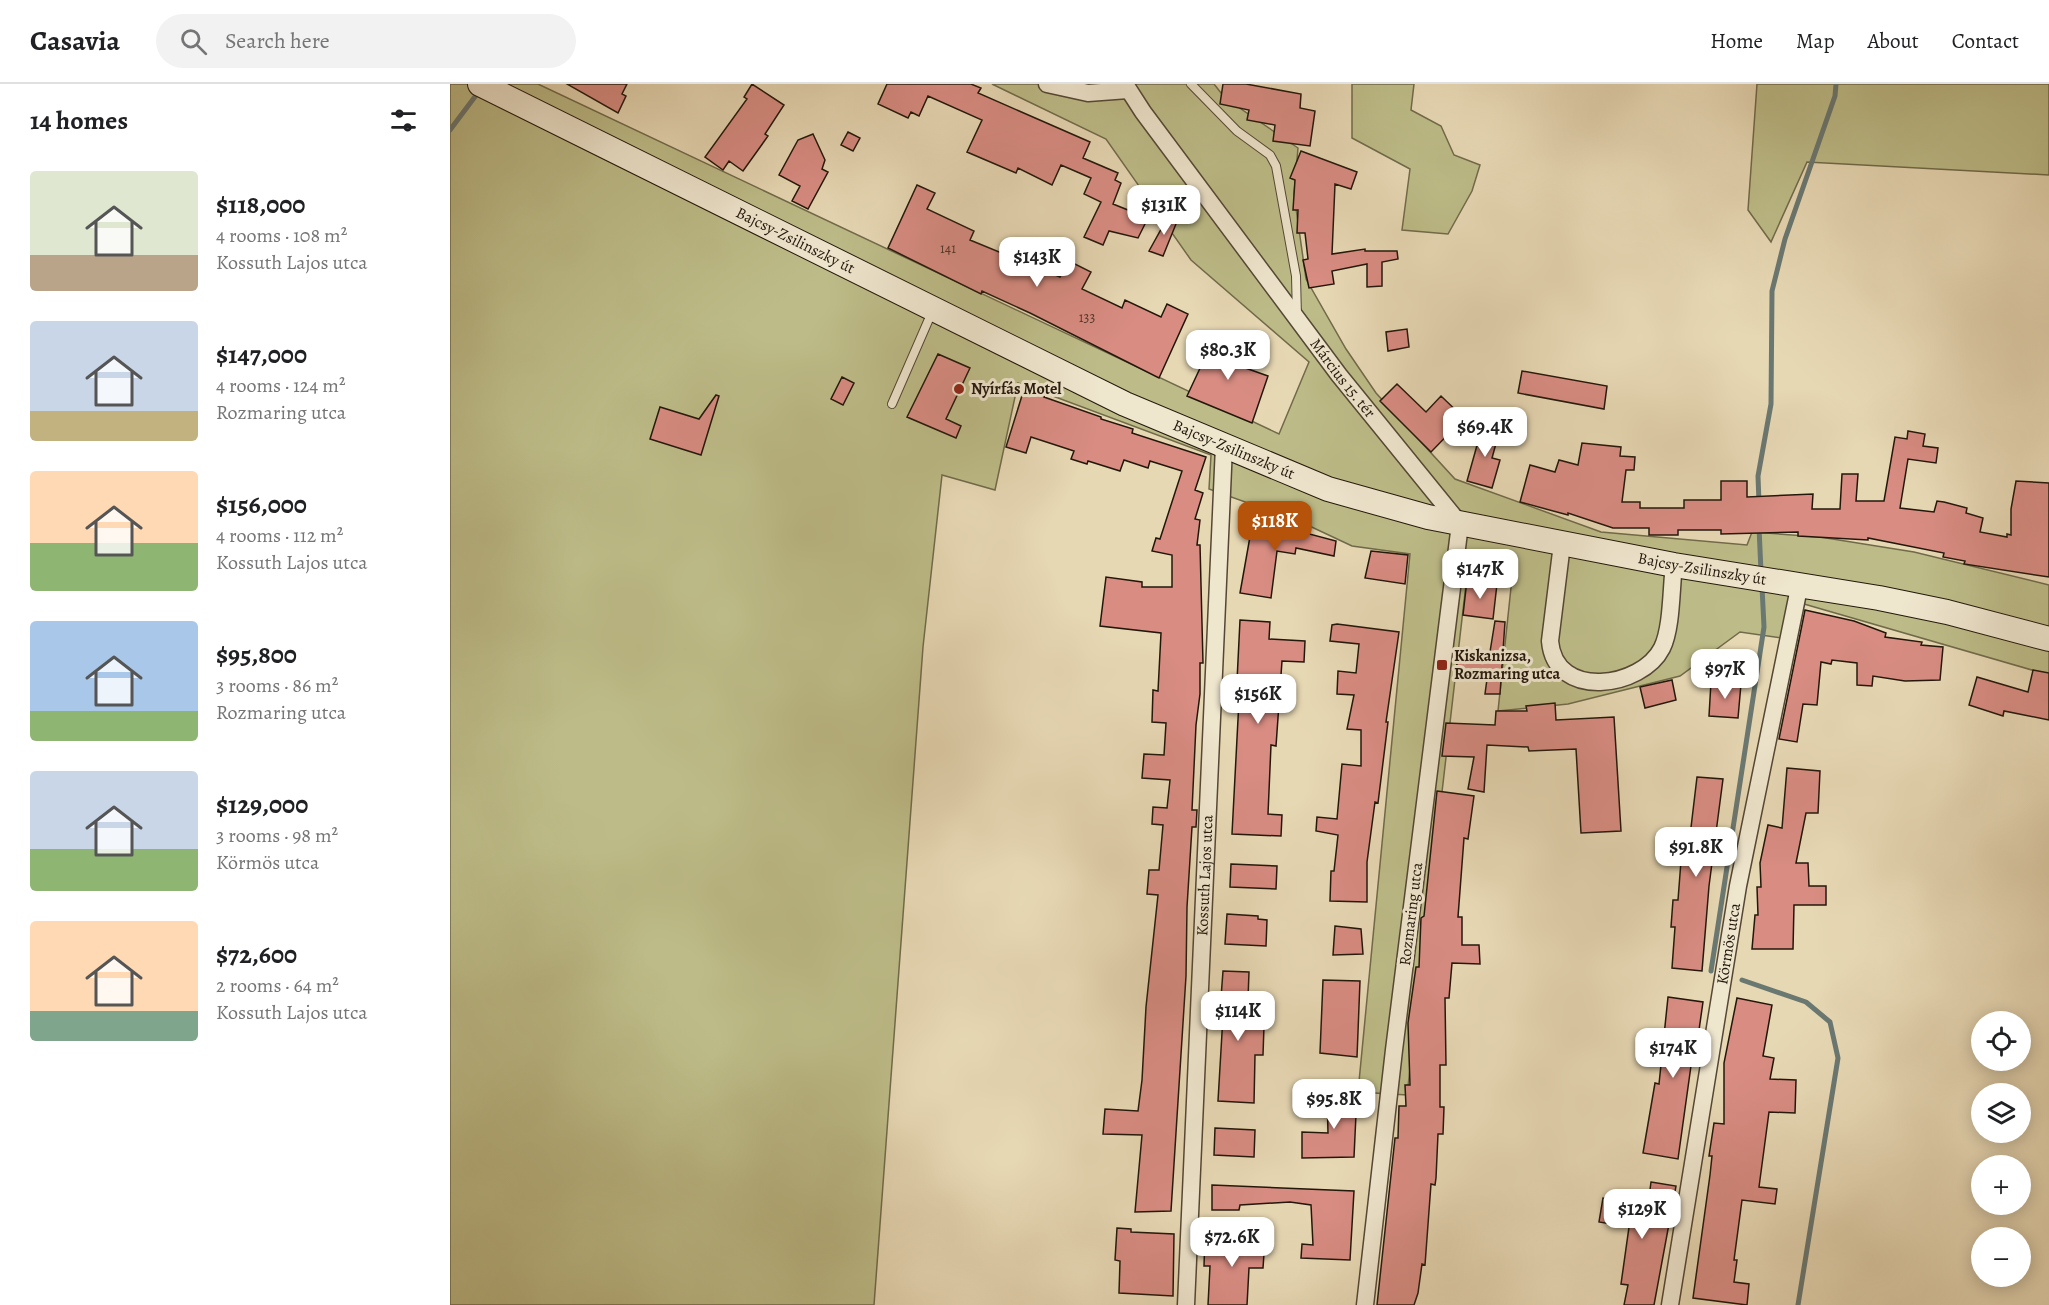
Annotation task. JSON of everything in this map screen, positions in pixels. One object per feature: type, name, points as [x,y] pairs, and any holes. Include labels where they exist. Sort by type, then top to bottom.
[{"type":"main road","name":"Bajcsy-Zsilinszky út","points":[[495,92],[1125,404],[1328,489],[1405,512],[1460,524],[1674,565],[1800,583],[1947,612],[2049,639]]},
{"type":"street","points":[[1047,84],[1088,93],[1127,87]]},
{"type":"street","name":"Március 15. tér","points":[[1127,87],[1346,383],[1460,524]]},
{"type":"street","name":"Kossuth Lajos utca","points":[[1186,1305],[1224,446]]},
{"type":"street","name":"Rozmaring utca","points":[[1365,1305],[1394,1050],[1460,524]]},
{"type":"street","points":[[1562,544],[1550,641],[1551,653],[1563,670],[1580,681],[1602,681],[1635,673],[1652,662],[1662,647],[1665,635],[1674,565]]},
{"type":"street","name":"Körmös utca","points":[[1670,1305],[1738,886],[1800,583]]},
{"type":"lane","points":[[1191,84],[1217,113],[1270,155],[1276,166],[1296,276],[1297,318]]},
{"type":"lane","points":[[892,404],[933,309]]},
{"type":"shaded area","points":[[450,84],[538,84],[1279,434],[1309,362],[1191,260],[1106,139],[992,84],[1214,84],[1225,98],[1298,148],[1294,194],[1306,279],[1346,349],[1376,393],[1455,479],[1601,532],[1747,545],[1752,532],[1820,537],[1914,552],[2049,585],[2049,675],[1804,604],[1796,640],[1740,632],[1680,676],[1568,704],[1498,711],[1512,578],[1468,567],[1407,1095],[1358,1092],[1410,554],[1352,546],[1301,522],[1209,489],[1211,455],[1018,383],[995,490],[942,475],[923,647],[874,1305],[450,1305]]},
{"type":"shaded area","points":[[1352,84],[1414,84],[1411,110],[1441,126],[1454,155],[1480,165],[1472,191],[1448,234],[1402,230],[1410,169],[1352,138]]},
{"type":"shaded area","points":[[1757,84],[2049,84],[2049,175],[1807,162],[1771,242],[1748,210]]},
{"type":"building","points":[[567,84],[627,84],[622,94],[626,96],[618,113]]},
{"type":"building","points":[[752,84],[784,105],[765,134],[768,136],[743,171],[729,161],[723,170],[705,157],[747,99],[744,97]]},
{"type":"building","points":[[887,84],[971,84],[981,88],[978,93],[1090,142],[1083,158],[1118,173],[1115,180],[1121,183],[1113,204],[1148,218],[1138,238],[1109,231],[1103,245],[1084,237],[1101,202],[1084,194],[1091,178],[1061,165],[1052,185],[1018,168],[1016,173],[967,152],[982,120],[928,96],[919,116],[911,112],[908,118],[878,104]]},
{"type":"building","points":[[1223,84],[1246,84],[1301,94],[1300,108],[1315,111],[1310,146],[1273,141],[1275,125],[1247,120],[1249,110],[1220,104]]},
{"type":"building","points":[[848,132],[860,138],[853,151],[841,145]]},
{"type":"building","points":[[813,134],[825,160],[822,169],[828,172],[808,209],[792,201],[800,186],[779,175],[798,140]]},
{"type":"building","points":[[1301,151],[1357,172],[1351,189],[1335,184],[1332,254],[1365,249],[1365,251],[1397,251],[1398,259],[1382,262],[1382,286],[1367,287],[1367,264],[1332,271],[1334,284],[1309,288],[1303,260],[1308,259],[1305,233],[1297,233],[1298,210],[1293,210],[1295,180],[1290,178]]},
{"type":"building","points":[[917,185],[935,193],[927,209],[974,231],[970,240],[1060,277],[1069,261],[1091,272],[1082,289],[1122,308],[1125,300],[1161,317],[1167,304],[1188,314],[1159,378],[1030,313],[982,291],[981,294],[888,248]]},
{"type":"building","points":[[1169,215],[1178,219],[1163,256],[1149,251]]},
{"type":"building","points":[[1407,329],[1409,347],[1388,351],[1386,332]]},
{"type":"building","points":[[1217,332],[1246,345],[1237,365],[1268,376],[1252,423],[1187,396]]},
{"type":"building","points":[[938,354],[970,368],[946,419],[961,426],[956,438],[907,417]]},
{"type":"building","points":[[1522,371],[1607,386],[1604,409],[1518,393]]},
{"type":"building","points":[[842,377],[854,383],[843,405],[831,399]]},
{"type":"building","points":[[1397,384],[1426,412],[1441,396],[1464,418],[1431,452],[1380,401]]},
{"type":"building","points":[[1025,386],[1046,393],[1044,397],[1133,429],[1132,433],[1206,457],[1195,490],[1203,493],[1195,519],[1200,520],[1197,545],[1200,545],[1203,663],[1200,663],[1200,694],[1196,725],[1192,810],[1197,810],[1196,827],[1192,827],[1186,976],[1171,1211],[1135,1212],[1142,1135],[1103,1134],[1105,1109],[1138,1111],[1142,1080],[1146,1007],[1158,895],[1147,894],[1149,870],[1159,870],[1163,825],[1152,824],[1153,807],[1167,808],[1170,780],[1142,778],[1144,754],[1164,755],[1166,723],[1152,722],[1153,690],[1158,691],[1161,633],[1100,626],[1106,577],[1142,582],[1142,587],[1172,587],[1172,555],[1152,551],[1156,538],[1160,539],[1182,471],[1150,461],[1148,468],[1124,460],[1120,471],[1088,461],[1087,464],[1071,459],[1074,451],[1031,437],[1026,453],[1006,447]]},
{"type":"building","points":[[716,395],[719,396],[701,455],[650,439],[660,407],[699,419]]},
{"type":"building","points":[[1483,424],[1500,429],[1492,458],[1500,460],[1492,488],[1467,481]]},
{"type":"building","points":[[1908,431],[1925,434],[1923,446],[1938,448],[1936,463],[1908,459],[1900,508],[1934,512],[1937,501],[1967,508],[1966,513],[1983,518],[1980,532],[2007,537],[2007,534],[2011,535],[2011,509],[2016,481],[2049,483],[2049,577],[1964,564],[1965,561],[1943,557],[1944,553],[1868,538],[1868,540],[1798,536],[1798,532],[1721,534],[1721,530],[1678,530],[1678,535],[1649,535],[1649,528],[1613,528],[1568,513],[1568,515],[1520,502],[1530,465],[1555,472],[1559,460],[1578,465],[1582,443],[1621,447],[1620,456],[1635,457],[1634,470],[1626,470],[1622,502],[1640,502],[1640,508],[1684,508],[1684,500],[1721,500],[1721,481],[1747,481],[1747,497],[1813,494],[1812,509],[1840,509],[1842,474],[1858,474],[1856,501],[1884,501],[1895,437],[1907,439]]},
{"type":"building","points":[[1254,514],[1270,516],[1269,522],[1299,526],[1298,531],[1336,541],[1334,556],[1296,548],[1295,554],[1277,551],[1271,598],[1240,593]]},
{"type":"building","points":[[1371,551],[1408,555],[1405,584],[1365,578]]},
{"type":"building","points":[[1467,580],[1497,584],[1493,619],[1463,615]]},
{"type":"building","points":[[1805,610],[1854,621],[1886,633],[1885,637],[1943,647],[1940,680],[1905,681],[1873,676],[1872,686],[1857,685],[1857,663],[1832,660],[1831,664],[1821,662],[1817,705],[1803,704],[1797,742],[1779,739]]},
{"type":"building","points":[[1240,620],[1270,622],[1269,639],[1305,641],[1304,662],[1282,661],[1276,746],[1271,745],[1268,814],[1282,815],[1281,836],[1232,834],[1240,681],[1237,681]]},
{"type":"building","points":[[1495,621],[1505,622],[1500,694],[1485,694],[1487,679],[1455,674],[1459,654],[1489,658]]},
{"type":"building","points":[[1332,625],[1399,632],[1386,722],[1388,722],[1378,803],[1375,802],[1367,862],[1367,902],[1330,901],[1331,871],[1334,871],[1338,835],[1316,831],[1317,817],[1337,819],[1342,764],[1361,766],[1361,730],[1347,729],[1354,695],[1337,694],[1338,671],[1356,673],[1359,644],[1330,641]]},
{"type":"building","points":[[2033,670],[2049,673],[2049,720],[2004,711],[2003,716],[1969,705],[1977,677],[2028,692]]},
{"type":"building","points":[[1672,680],[1676,700],[1645,708],[1640,687]]},
{"type":"building","points":[[1711,682],[1741,684],[1738,718],[1709,716]]},
{"type":"building","points":[[1555,703],[1556,720],[1614,717],[1621,831],[1581,833],[1576,749],[1529,751],[1528,747],[1487,745],[1484,792],[1468,789],[1474,757],[1442,756],[1446,723],[1495,725],[1496,711],[1527,711],[1526,706]]},
{"type":"building","points":[[1787,768],[1820,771],[1818,813],[1806,813],[1796,863],[1808,863],[1809,886],[1826,886],[1826,905],[1794,905],[1793,949],[1752,949],[1755,915],[1758,915],[1757,887],[1761,887],[1760,863],[1768,825],[1782,828]]},
{"type":"building","points":[[1697,777],[1723,779],[1709,886],[1702,971],[1672,968],[1675,927],[1671,927],[1673,900],[1678,900],[1681,861],[1687,861]]},
{"type":"building","points":[[1437,791],[1474,796],[1468,839],[1464,838],[1458,917],[1462,917],[1462,945],[1479,945],[1480,964],[1452,963],[1449,998],[1445,998],[1446,1065],[1440,1065],[1440,1107],[1444,1107],[1443,1134],[1438,1134],[1436,1178],[1435,1185],[1431,1184],[1425,1265],[1422,1264],[1418,1293],[1414,1305],[1377,1305],[1395,1138],[1398,1138],[1399,1106],[1406,1106],[1405,1085],[1410,1085],[1408,1023],[1416,967],[1419,967],[1421,918],[1424,916]]},
{"type":"building","points":[[1231,864],[1277,866],[1276,889],[1230,887]]},
{"type":"building","points":[[1227,914],[1258,916],[1258,919],[1267,920],[1266,946],[1225,944]]},
{"type":"building","points":[[1335,926],[1361,929],[1363,954],[1333,955]]},
{"type":"building","points":[[1223,971],[1249,972],[1247,1026],[1264,1026],[1263,1055],[1255,1055],[1254,1103],[1218,1101],[1224,999],[1221,998]]},
{"type":"building","points":[[1323,980],[1360,981],[1357,1057],[1320,1053]]},
{"type":"building","points":[[1668,997],[1703,1002],[1699,1030],[1696,1030],[1678,1159],[1643,1153],[1655,1083],[1659,1084]]},
{"type":"building","points":[[1737,998],[1772,1005],[1763,1056],[1774,1058],[1770,1079],[1796,1080],[1795,1113],[1769,1112],[1759,1187],[1777,1189],[1775,1204],[1742,1200],[1734,1260],[1737,1260],[1734,1282],[1749,1284],[1747,1305],[1693,1298],[1710,1175],[1712,1156],[1709,1156],[1714,1123],[1724,1124],[1724,1063]]},
{"type":"building","points":[[1327,1092],[1357,1093],[1354,1157],[1302,1158],[1302,1132],[1328,1133]]},
{"type":"building","points":[[1215,1128],[1255,1130],[1254,1157],[1214,1155]]},
{"type":"building","points":[[1651,1182],[1676,1186],[1654,1305],[1624,1305],[1628,1285],[1621,1284],[1629,1227],[1599,1222],[1603,1198],[1648,1205]]},
{"type":"building","points":[[1212,1185],[1354,1191],[1350,1260],[1301,1258],[1302,1244],[1313,1245],[1311,1205],[1290,1202],[1240,1205],[1239,1210],[1212,1210]]},
{"type":"building","points":[[1117,1228],[1131,1229],[1131,1232],[1174,1234],[1173,1296],[1119,1293],[1120,1261],[1115,1260]]},
{"type":"building","points":[[1205,1236],[1265,1239],[1263,1268],[1249,1268],[1247,1305],[1208,1305],[1210,1266],[1204,1266]]},
{"type":"waterway","points":[[1759,503],[1758,476],[1771,404],[1772,291],[1785,239],[1835,96],[1836,84]]},
{"type":"waterway","points":[[450,130],[480,90]]},
{"type":"waterway","points":[[1759,527],[1761,572]]},
{"type":"waterway","points":[[1711,971],[1764,627],[1762,587]]},
{"type":"waterway","points":[[1742,980],[1806,1002],[1830,1022],[1838,1058],[1798,1305]]},
{"type":"place","name":"Nyírfás Motel","points":[[959,389]]},
{"type":"place","name":"Kiskanizsa, Rozmaring utca","points":[[1442,665]]}]
